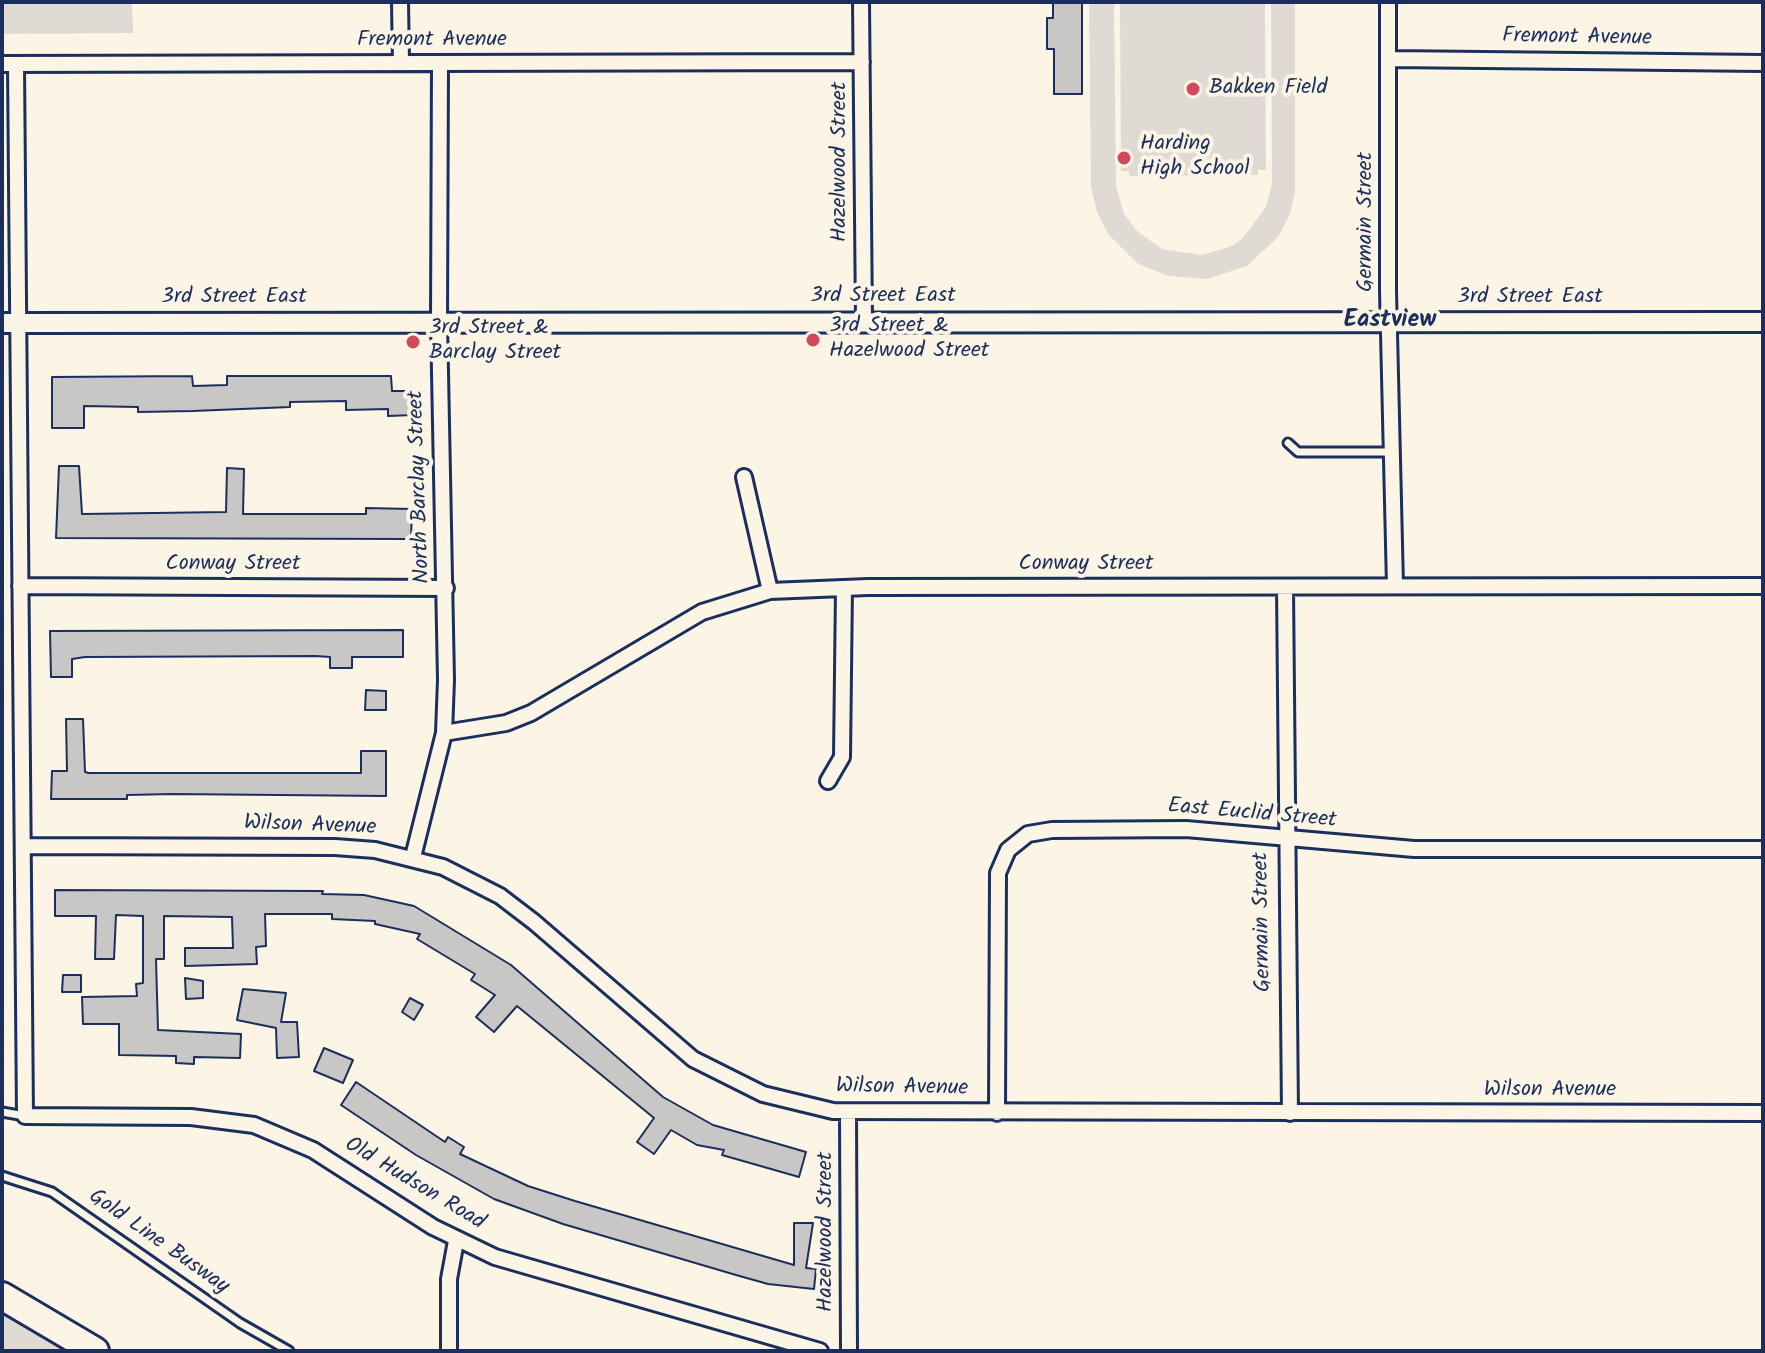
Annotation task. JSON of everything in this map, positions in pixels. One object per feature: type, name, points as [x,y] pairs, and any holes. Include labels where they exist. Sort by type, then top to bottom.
[{"type":"highway","points":[[2,1296],[95,1351]]},
{"type":"street","points":[[400,2],[401,63]]},
{"type":"street","name":"Hazelwood Street","points":[[861,2],[864,321]]},
{"type":"street","name":"Germain Street","points":[[1388,2],[1395,586]]},
{"type":"street","name":"Fremont Avenue","points":[[1390,59],[1763,63]]},
{"type":"street","name":"Fremont Avenue","points":[[9,64],[862,62]]},
{"type":"street","name":"North Barclay Street","points":[[413,857],[444,733],[446,588],[439,321],[440,63]]},
{"type":"street","points":[[9,64],[9,323],[20,586],[25,1116]]},
{"type":"street","name":"3rd Street East","points":[[9,323],[1763,322]]},
{"type":"street","points":[[744,477],[770,591]]},
{"type":"street","name":"Conway Street","points":[[20,586],[446,588]]},
{"type":"street","name":"Conway Street","points":[[444,733],[506,723],[531,713],[702,612],[770,591],[844,588],[1763,586]]},
{"type":"street","name":"Germain Street","points":[[1285,587],[1290,1113]]},
{"type":"street","points":[[828,781],[842,757],[844,588]]},
{"type":"street","name":"East Euclid Street","points":[[997,1113],[997,886],[1002,860],[1017,840],[1028,834],[1052,830],[1186,829],[1414,849],[1763,849]]},
{"type":"street","name":"Wilson Avenue","points":[[24,846],[335,847],[413,857],[443,867],[500,896],[693,1059],[763,1094],[801,1106],[848,1113],[1763,1113]]},
{"type":"street","name":"Hazelwood Street","points":[[848,1113],[849,1351]]},
{"type":"street","name":"Old Hudson Road","points":[[25,1116],[191,1117],[254,1125],[313,1150],[456,1241],[550,1275],[820,1351]]},
{"type":"street","points":[[449,1351],[449,1279],[456,1241]]},
{"type":"lane","points":[[1288,443],[1298,452],[1392,452]]},
{"type":"lane","points":[[2,1112],[25,1116]]},
{"type":"lane","name":"Gold Line Busway","points":[[2,1176],[52,1192],[240,1323],[289,1351]]},
{"type":"shaded area","points":[[2,2],[132,2],[133,33],[2,34]]},
{"type":"shaded area","points":[[1089,2],[1114,2],[1116,186],[1124,214],[1137,231],[1162,249],[1202,255],[1232,246],[1243,238],[1266,207],[1272,184],[1271,2],[1295,2],[1295,193],[1290,214],[1278,237],[1247,266],[1207,279],[1168,276],[1137,263],[1108,234],[1097,212],[1091,187]]},
{"type":"shaded area","name":"Bakken Field","points":[[1120,2],[1265,2],[1266,170],[1258,170],[1258,175],[1129,176],[1129,171],[1121,171]]},
{"type":"shaded area","points":[[2,1303],[82,1351],[2,1351]]},
{"type":"building","points":[[1053,2],[1082,2],[1082,94],[1054,94],[1054,49],[1047,49],[1047,18],[1053,18]]},
{"type":"building","points":[[192,376],[193,386],[227,385],[227,376],[391,376],[392,391],[412,391],[413,415],[388,416],[388,409],[346,410],[346,401],[290,402],[290,407],[193,411],[138,412],[138,407],[84,406],[84,428],[52,428],[52,377]]},
{"type":"building","points":[[59,466],[79,466],[82,514],[226,512],[227,468],[244,469],[243,514],[366,514],[366,508],[412,509],[411,539],[56,538]]},
{"type":"building","points":[[403,630],[403,657],[352,657],[352,668],[330,668],[330,657],[316,656],[85,657],[72,659],[72,677],[51,677],[50,631]]},
{"type":"building","points":[[366,690],[386,691],[386,710],[365,710]]},
{"type":"building","points":[[66,719],[83,719],[85,772],[89,773],[361,773],[361,751],[386,751],[386,796],[172,794],[127,795],[127,799],[51,799],[52,771],[67,771]]},
{"type":"building","points":[[55,890],[323,891],[322,894],[364,895],[414,906],[511,965],[663,1097],[713,1125],[806,1152],[799,1177],[722,1155],[724,1150],[697,1145],[671,1130],[654,1154],[637,1142],[654,1118],[517,1006],[494,1032],[476,1017],[495,995],[471,980],[475,974],[417,939],[420,934],[375,924],[375,921],[332,919],[332,914],[265,914],[266,946],[256,947],[257,964],[185,966],[185,948],[233,948],[232,917],[164,916],[164,959],[156,959],[158,1030],[241,1034],[240,1058],[194,1057],[194,1064],[176,1063],[176,1056],[119,1055],[119,1024],[83,1024],[82,997],[137,996],[136,984],[143,983],[143,916],[116,915],[114,959],[95,959],[96,916],[55,916]]},
{"type":"building","points":[[63,975],[81,975],[81,992],[62,992]]},
{"type":"building","points":[[185,978],[203,981],[203,998],[186,999]]},
{"type":"building","points":[[243,989],[286,993],[281,1022],[297,1022],[299,1057],[277,1058],[276,1028],[237,1020]]},
{"type":"building","points":[[410,998],[423,1005],[414,1020],[402,1012]]},
{"type":"building","points":[[324,1048],[353,1060],[343,1083],[314,1071]]},
{"type":"building","points":[[356,1082],[445,1142],[448,1137],[464,1147],[460,1154],[528,1186],[575,1201],[794,1265],[794,1223],[813,1223],[806,1268],[816,1269],[814,1289],[768,1284],[736,1275],[563,1224],[494,1199],[416,1155],[341,1105]]},
{"type":"place","name":"Bakken Field","points":[[1193,89]]},
{"type":"place","name":"Harding High School","points":[[1124,158]]},
{"type":"place","name":"3rd Street & Hazelwood Street","points":[[813,340]]},
{"type":"place","name":"3rd Street & Barclay Street","points":[[413,342]]},
{"type":"district","name":"Eastview","points":[[1390,322]]}]
